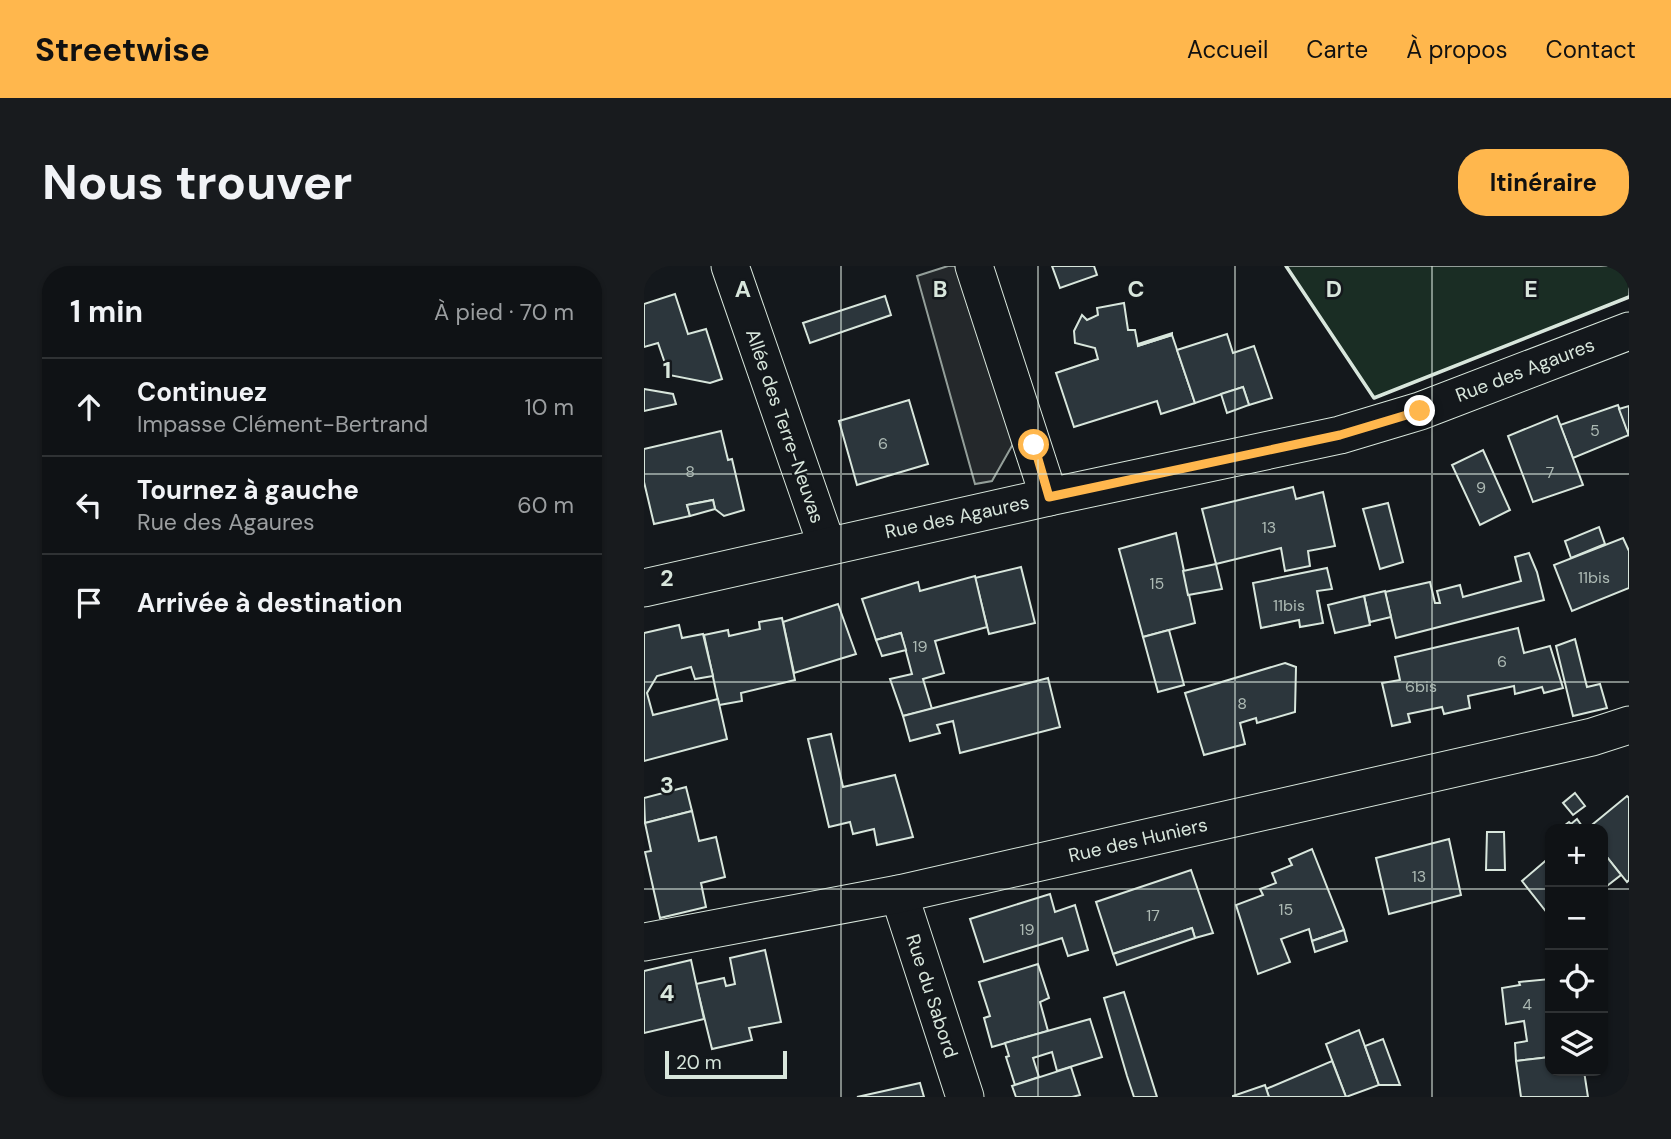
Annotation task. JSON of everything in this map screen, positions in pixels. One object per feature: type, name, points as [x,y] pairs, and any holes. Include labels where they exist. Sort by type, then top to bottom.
[{"type":"street","name":"Allée des Terre-Neuvas","points":[[730,266],[827,546]]},
{"type":"street","points":[[974,266],[1049,497]]},
{"type":"street","name":"Rue des Agaures","points":[[644,588],[1340,435],[1420,411],[1629,331]]},
{"type":"street","name":"Rue des Huniers","points":[[644,942],[899,894],[1592,737],[1629,725]]},
{"type":"street","name":"Rue du Sabord","points":[[899,894],[965,1097]]},
{"type":"green space","points":[[1286,266],[1629,266],[1629,297],[1374,398]]},
{"type":"shaded area","points":[[955,266],[1017,437],[992,481],[975,484],[917,276]]},
{"type":"building","points":[[1052,266],[1094,266],[1097,275],[1060,288]]},
{"type":"building","points":[[675,294],[688,334],[706,329],[722,379],[710,383],[669,375],[658,343],[644,347],[644,304]]},
{"type":"building","points":[[885,296],[891,315],[810,343],[803,323]]},
{"type":"building","points":[[1124,303],[1128,330],[1135,330],[1138,346],[1172,335],[1195,403],[1161,414],[1157,401],[1074,427],[1056,373],[1098,359],[1095,348],[1075,343],[1074,331],[1082,315],[1087,320],[1098,315],[1097,308]]},
{"type":"building","points":[[1227,334],[1233,353],[1254,346],[1272,398],[1249,405],[1243,387],[1195,403],[1177,350]]},
{"type":"building","points":[[1172,335],[1138,346],[1138,344]]},
{"type":"building","points":[[1243,387],[1249,405],[1227,413],[1221,394]]},
{"type":"building","points":[[644,389],[673,394],[676,404],[644,411]]},
{"type":"building","points":[[909,400],[928,464],[857,485],[839,421]]},
{"type":"building","points":[[1618,405],[1629,435],[1573,458],[1560,425]]},
{"type":"building","points":[[1629,406],[1629,436],[1619,409]]},
{"type":"building","points":[[1557,416],[1583,485],[1533,502],[1508,436]]},
{"type":"building","points":[[721,431],[728,460],[732,459],[744,510],[724,516],[715,509],[713,500],[687,505],[690,516],[654,524],[644,482],[644,449]]},
{"type":"building","points":[[1483,450],[1510,510],[1480,525],[1452,465]]},
{"type":"building","points":[[1293,487],[1296,499],[1323,492],[1335,546],[1308,551],[1310,566],[1285,571],[1281,548],[1216,564],[1202,509]]},
{"type":"building","points":[[713,500],[715,509],[690,516],[687,505]]},
{"type":"building","points":[[1388,503],[1403,562],[1380,569],[1363,509]]},
{"type":"building","points":[[1599,527],[1605,544],[1571,558],[1565,541]]},
{"type":"building","points":[[1176,533],[1195,623],[1143,637],[1119,549]]},
{"type":"building","points":[[1623,538],[1629,551],[1629,588],[1572,611],[1554,565]]},
{"type":"building","points":[[1529,553],[1544,600],[1396,638],[1385,592],[1430,582],[1435,603],[1440,603],[1437,591],[1460,585],[1463,597],[1521,581],[1515,557]]},
{"type":"building","points":[[1216,564],[1222,589],[1188,595],[1183,571]]},
{"type":"building","points":[[1021,567],[1035,623],[989,634],[975,578]]},
{"type":"building","points":[[1327,568],[1332,589],[1317,591],[1323,623],[1300,627],[1299,620],[1261,628],[1253,583]]},
{"type":"building","points":[[975,576],[987,627],[935,641],[944,673],[923,679],[932,709],[903,716],[890,679],[912,674],[901,633],[876,640],[862,599],[918,582],[920,591]]},
{"type":"building","points":[[1385,591],[1391,617],[1370,622],[1364,596]]},
{"type":"building","points":[[1364,596],[1370,625],[1335,633],[1328,605]]},
{"type":"building","points":[[838,604],[856,654],[794,673],[783,622]]},
{"type":"building","points":[[782,618],[795,680],[741,693],[742,701],[719,705],[704,635],[728,630],[729,636],[760,629],[759,622]]},
{"type":"building","points":[[679,625],[682,638],[703,634],[713,676],[695,679],[691,667],[657,676],[647,693],[653,715],[718,699],[727,739],[644,761],[644,633]]},
{"type":"building","points":[[1518,628],[1524,653],[1550,646],[1563,688],[1544,693],[1542,687],[1515,694],[1514,686],[1468,696],[1470,708],[1444,714],[1442,707],[1408,714],[1410,722],[1392,726],[1382,683],[1400,680],[1395,657]]},
{"type":"building","points":[[1169,630],[1184,685],[1158,692],[1143,637]]},
{"type":"building","points":[[901,633],[906,650],[882,656],[876,640]]},
{"type":"building","points":[[1575,639],[1587,687],[1600,684],[1607,708],[1573,716],[1556,646]]},
{"type":"building","points":[[1285,663],[1296,667],[1295,712],[1257,723],[1256,718],[1240,723],[1245,744],[1204,755],[1185,693]]},
{"type":"building","points":[[1048,678],[1060,727],[960,753],[953,721],[937,725],[940,733],[910,741],[903,716]]},
{"type":"building","points":[[831,734],[843,787],[895,775],[913,837],[877,845],[874,829],[853,834],[850,822],[829,827],[808,739]]},
{"type":"building","points":[[686,787],[692,811],[645,823],[644,798]]},
{"type":"building","points":[[1575,793],[1585,806],[1573,815],[1563,803]]},
{"type":"building","points":[[1627,796],[1629,798],[1627,882],[1608,858],[1608,824],[1593,824]]},
{"type":"building","points":[[692,811],[699,841],[716,837],[725,877],[701,883],[706,907],[660,918],[645,852],[651,851],[645,823]]},
{"type":"building","points":[[1487,832],[1504,832],[1505,870],[1486,870]]},
{"type":"building","points":[[1449,839],[1461,895],[1389,914],[1376,858]]},
{"type":"building","points":[[1312,849],[1344,930],[1312,941],[1309,929],[1281,939],[1290,962],[1258,974],[1236,905],[1263,895],[1260,889],[1276,883],[1272,873],[1292,865],[1289,859]]},
{"type":"building","points":[[1608,858],[1621,875],[1608,885]]},
{"type":"building","points":[[1545,861],[1545,910],[1522,881]]},
{"type":"building","points":[[1191,870],[1213,933],[1195,938],[1192,928],[1113,954],[1096,902]]},
{"type":"building","points":[[1050,894],[1055,912],[1075,905],[1088,950],[1068,956],[1062,938],[984,962],[970,919]]},
{"type":"building","points":[[1192,928],[1195,938],[1117,965],[1113,954]]},
{"type":"building","points":[[1344,930],[1347,941],[1315,952],[1312,941]]},
{"type":"building","points":[[765,950],[781,1022],[749,1028],[752,1040],[712,1049],[696,984],[724,978],[726,986],[735,984],[730,958]]},
{"type":"building","points":[[691,960],[704,1019],[644,1033],[644,971]]},
{"type":"building","points":[[1038,964],[1049,998],[1040,1002],[1048,1031],[992,1047],[984,1018],[990,1016],[979,982]]},
{"type":"building","points":[[1545,979],[1545,1058],[1516,1061],[1515,1043],[1527,1041],[1524,1021],[1506,1024],[1502,988],[1520,985],[1519,982]]},
{"type":"building","points":[[1124,992],[1157,1097],[1134,1097],[1127,1076],[1104,998]]},
{"type":"building","points":[[1090,1019],[1102,1057],[1057,1071],[1052,1052],[1033,1058],[1039,1077],[1015,1085],[1006,1057],[1009,1056],[1005,1043]]},
{"type":"building","points":[[1359,1030],[1379,1085],[1346,1097],[1326,1044]]},
{"type":"building","points":[[1383,1039],[1400,1085],[1379,1085],[1365,1046]]},
{"type":"building","points":[[1545,1058],[1545,1076],[1585,1076],[1588,1097],[1521,1097],[1516,1061]]},
{"type":"building","points":[[1332,1061],[1346,1097],[1269,1097],[1266,1089]]},
{"type":"building","points":[[1071,1067],[1080,1095],[1016,1097],[1012,1086]]},
{"type":"building","points":[[920,1083],[924,1097],[857,1097]]},
{"type":"building","points":[[1265,1085],[1269,1097],[1233,1097],[1233,1096]]},
{"type":"wall","points":[[1286,266],[1374,398],[1629,297]]},
{"type":"route","points":[[1034,445],[1049,497],[1340,435],[1420,411]]}]
